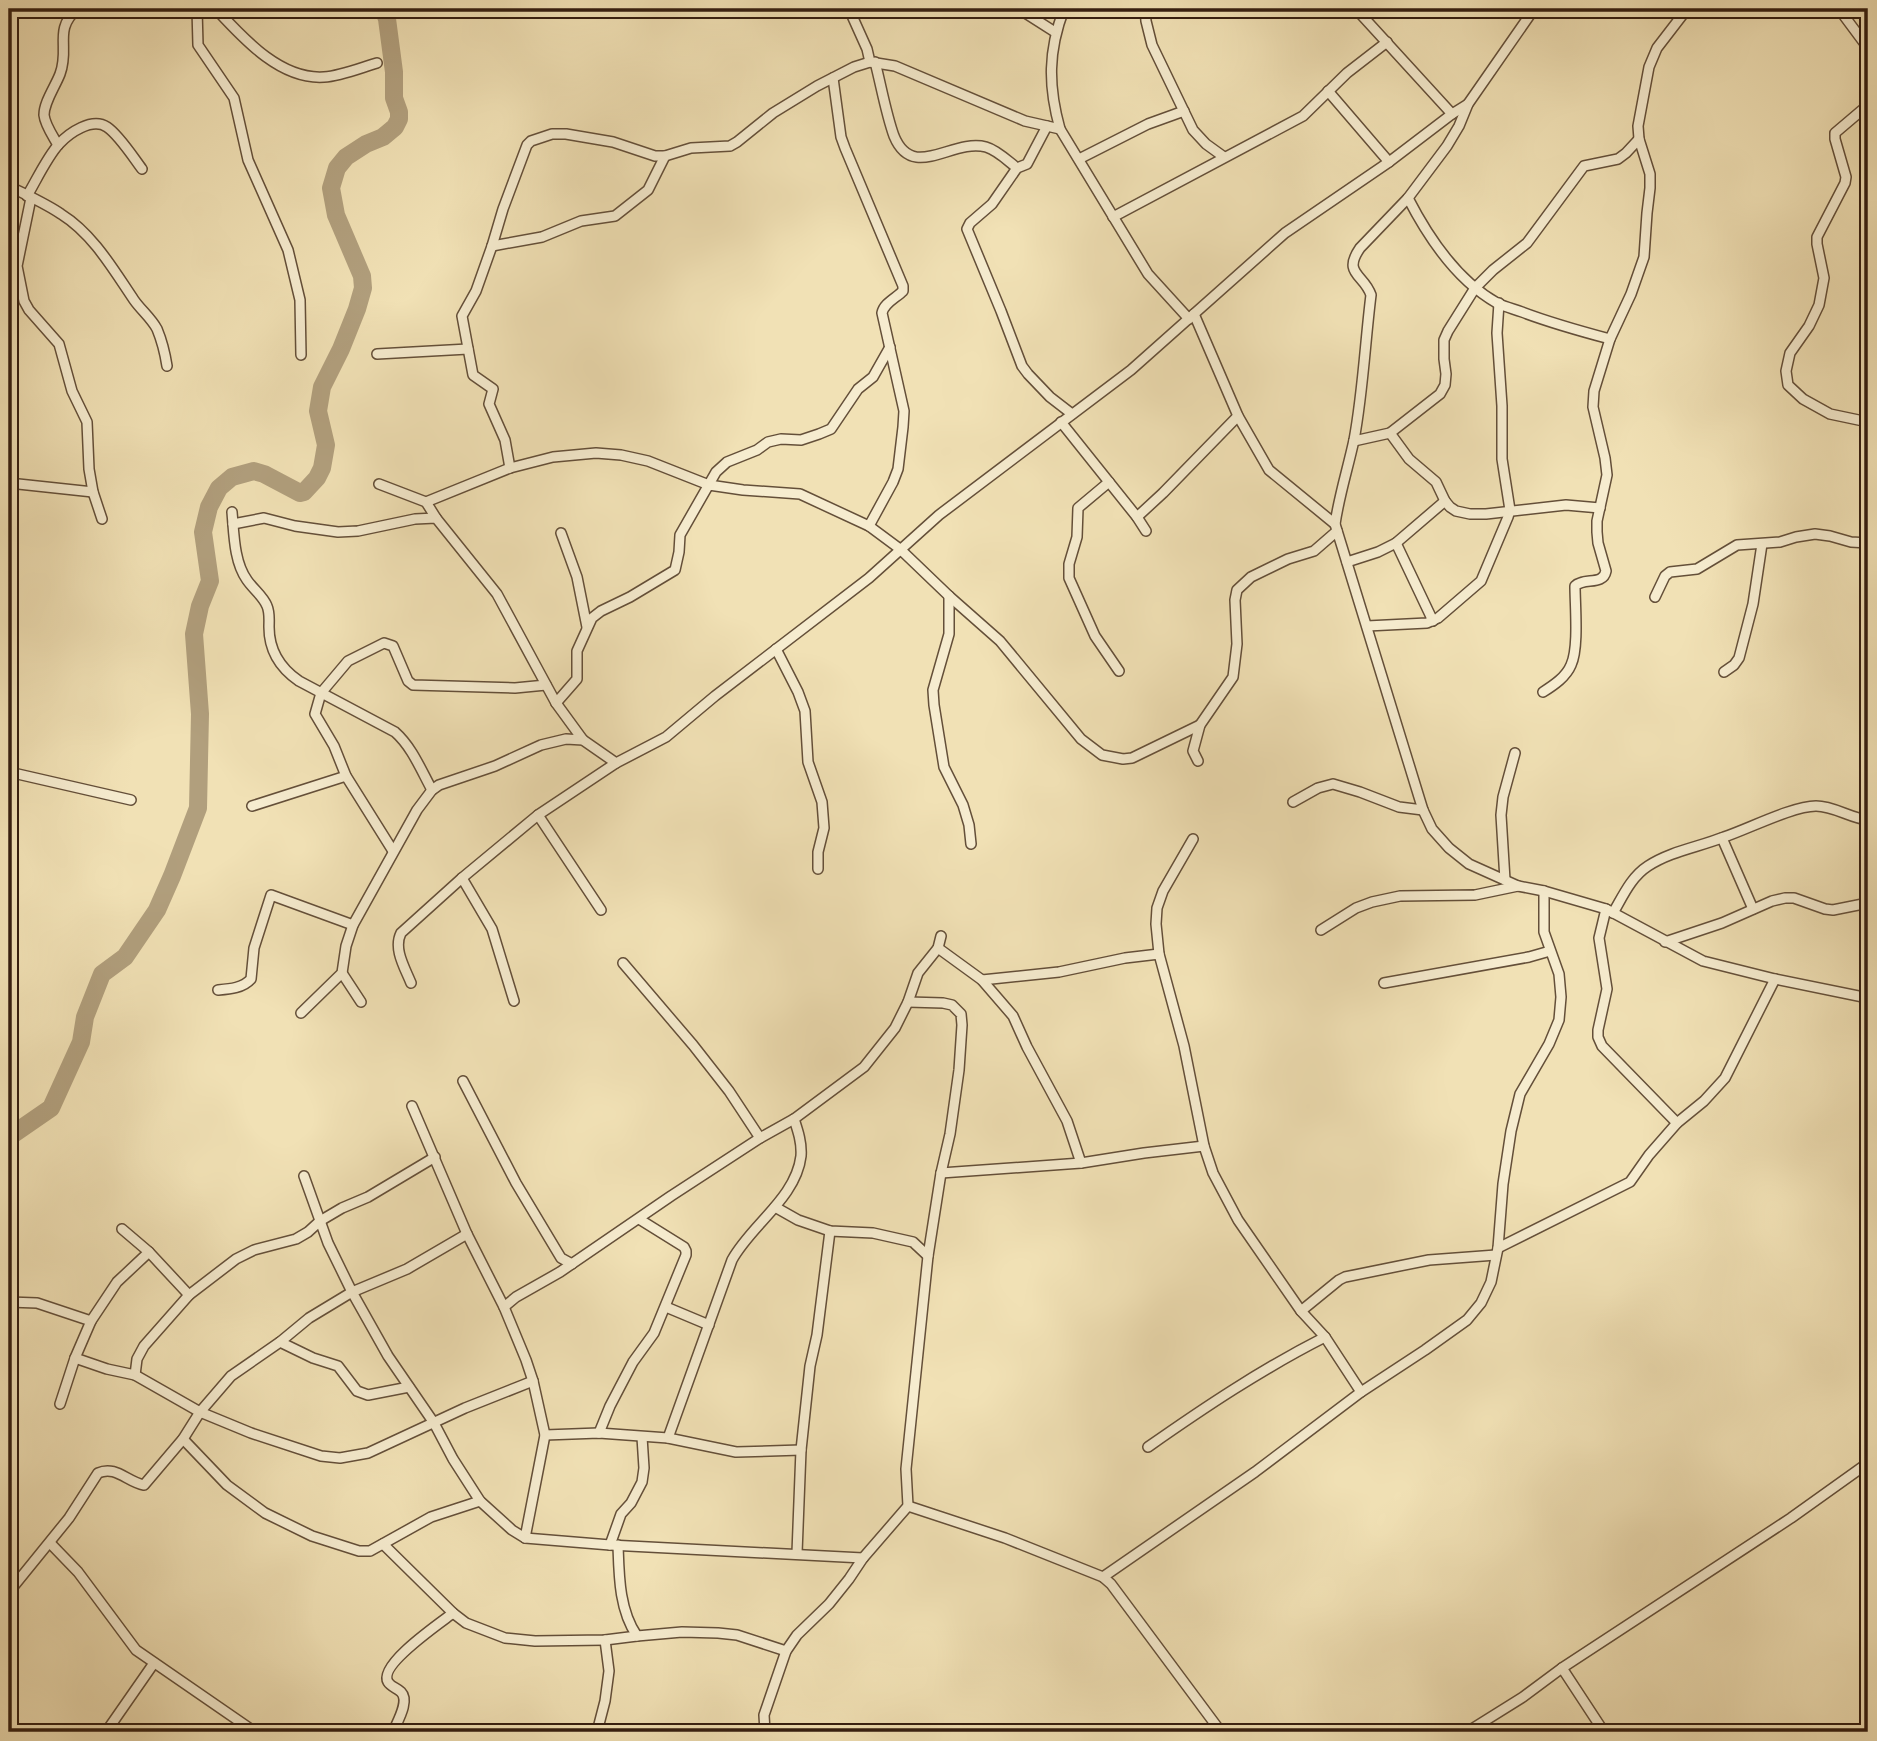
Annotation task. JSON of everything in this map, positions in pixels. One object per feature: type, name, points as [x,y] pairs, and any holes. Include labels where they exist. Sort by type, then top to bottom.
[{"type":"street","points":[[58,145],[44,118],[44,111],[64,59],[63,29],[66,20],[77,9]]},
{"type":"street","points":[[197,9],[198,45],[234,98],[248,160],[288,250],[300,300],[302,355]]},
{"type":"street","points":[[216,9],[247,42],[284,68],[305,77],[325,78],[377,63]]},
{"type":"street","points":[[849,9],[872,62],[895,136],[909,156],[918,158],[982,146],[1017,168]]},
{"type":"street","points":[[1019,9],[1055,32]]},
{"type":"street","points":[[1064,9],[1055,32],[1050,74],[1053,105],[1060,129],[1148,274],[1191,316],[1238,416],[1269,470],[1336,528]]},
{"type":"street","points":[[1146,9],[1152,45],[1193,130],[1224,157]]},
{"type":"street","points":[[1356,9],[1452,114]]},
{"type":"street","points":[[1535,9],[1468,104],[1447,146],[1408,198],[1360,248],[1353,264],[1356,274],[1370,289],[1371,295],[1362,390],[1354,441],[1338,506],[1336,528],[1423,810],[1432,829],[1448,848],[1469,864],[1518,886],[1609,911],[1703,961],[1868,998]]},
{"type":"street","points":[[1543,692],[1555,685],[1571,667],[1574,655],[1575,586],[1581,581],[1603,579],[1606,576],[1598,544],[1597,521],[1607,475],[1593,399],[1610,339],[1644,257],[1650,174],[1638,127],[1649,67],[1657,48],[1687,9]]},
{"type":"street","points":[[1839,9],[1868,48]]},
{"type":"street","points":[[1113,216],[1303,116],[1347,73],[1387,42]]},
{"type":"street","points":[[510,468],[505,440],[489,404],[493,389],[473,375],[463,316],[476,291],[503,209],[527,145],[531,141],[552,134],[566,134],[612,142],[648,155],[665,156],[691,148],[730,146],[773,113],[854,67],[872,62],[895,66],[1025,121],[1060,129]]},
{"type":"street","points":[[833,78],[841,137],[903,286],[903,291],[882,313],[904,411],[898,468],[869,526]]},
{"type":"street","points":[[1328,91],[1389,162]]},
{"type":"street","points":[[411,983],[398,949],[398,939],[401,933],[462,878],[538,815],[616,763],[666,737],[869,578],[939,515],[1131,370],[1285,233],[1468,104]]},
{"type":"street","points":[[1868,105],[1835,134],[1846,177],[1845,183],[1817,237],[1816,244],[1824,278],[1818,305],[1809,326],[1790,352],[1786,370],[1788,385],[1803,400],[1830,414],[1868,422]]},
{"type":"street","points":[[1079,159],[1148,124],[1184,111]]},
{"type":"street","points":[[102,519],[89,469],[87,422],[72,391],[60,344],[24,301],[17,266],[29,197],[58,145],[81,128],[104,124],[142,169]]},
{"type":"street","points":[[1047,126],[1027,164],[1017,168],[992,204],[970,223],[967,229],[1022,366],[1051,397],[1072,414]]},
{"type":"street","points":[[1354,441],[1390,433],[1440,394],[1445,385],[1446,374],[1444,341],[1475,288],[1527,243],[1584,166],[1618,159],[1639,139]]},
{"type":"street","points":[[492,246],[542,237],[581,221],[619,214],[648,190],[665,156]]},
{"type":"street","points":[[9,186],[62,214],[86,234],[135,302],[151,319],[164,349],[167,366]]},
{"type":"street","points":[[1408,198],[1436,246],[1475,288],[1499,303],[1550,322],[1610,339]]},
{"type":"street","points":[[9,274],[17,266]]},
{"type":"street","points":[[1367,626],[1433,621],[1481,581],[1510,510],[1503,460],[1497,333],[1499,303]]},
{"type":"street","points":[[556,703],[577,679],[578,651],[592,618],[676,570],[680,535],[716,472],[727,462],[757,450],[768,442],[781,439],[801,440],[831,429],[858,389],[873,377],[890,347]]},
{"type":"street","points":[[377,354],[468,349]]},
{"type":"street","points":[[1138,517],[1238,416]]},
{"type":"street","points":[[1061,422],[1138,517],[1146,531]]},
{"type":"street","points":[[1390,433],[1409,459],[1436,482],[1445,501],[1456,511],[1470,514],[1566,505],[1600,508]]},
{"type":"street","points":[[426,502],[510,468],[553,457],[596,453],[648,461],[709,485],[800,494],[869,526],[900,549],[1000,641],[1081,739],[1102,755],[1132,758],[1200,726]]},
{"type":"street","points":[[1110,482],[1079,508],[1077,537],[1068,570],[1095,636],[1119,671]]},
{"type":"street","points":[[9,483],[93,492]]},
{"type":"street","points":[[379,484],[426,502],[497,594],[556,703],[583,740],[616,763]]},
{"type":"street","points":[[1347,562],[1396,543],[1445,501]]},
{"type":"street","points":[[232,512],[238,560],[245,578],[268,607],[270,642],[287,672],[395,732],[403,739],[432,790]]},
{"type":"street","points":[[233,524],[264,518],[338,532],[368,530],[415,519],[436,518]]},
{"type":"street","points":[[1198,761],[1193,751],[1200,726],[1233,677],[1237,644],[1237,590],[1251,577],[1288,559],[1314,551],[1336,528]]},
{"type":"street","points":[[561,533],[577,577],[587,626]]},
{"type":"street","points":[[1655,597],[1665,576],[1670,572],[1698,569],[1737,545],[1780,542],[1815,534],[1868,543]]},
{"type":"street","points":[[1396,543],[1433,621]]},
{"type":"street","points":[[1724,673],[1739,658],[1753,604],[1762,544]]},
{"type":"street","points":[[949,596],[949,634],[933,690],[934,705],[944,767],[963,805],[970,825],[971,844]]},
{"type":"street","points":[[393,851],[346,776],[334,746],[316,718],[315,710],[321,693],[348,661],[384,643],[393,646],[408,681],[413,685],[515,688],[546,685]]},
{"type":"street","points":[[776,649],[798,692],[804,711],[808,762],[822,802],[824,828],[818,852],[818,869]]},
{"type":"street","points":[[301,1013],[342,973],[346,946],[353,925],[393,851],[432,790],[541,745],[566,739],[583,740]]},
{"type":"street","points":[[1505,880],[1501,815],[1515,753]]},
{"type":"street","points":[[9,772],[131,800]]},
{"type":"street","points":[[251,806],[346,776]]},
{"type":"street","points":[[1293,802],[1318,788],[1333,784],[1399,807],[1423,810]]},
{"type":"street","points":[[1677,1123],[1602,1046],[1598,1037],[1606,989],[1599,938],[1609,911],[1631,881],[1646,867],[1666,856],[1805,807],[1825,807],[1868,820]]},
{"type":"street","points":[[538,815],[601,909]]},
{"type":"street","points":[[1722,838],[1752,909]]},
{"type":"street","points":[[1193,839],[1163,891],[1157,908],[1156,924],[1159,954],[1184,1046],[1204,1146],[1213,1173],[1238,1220],[1301,1311],[1325,1337],[1361,1392]]},
{"type":"street","points":[[462,878],[492,929],[514,1001]]},
{"type":"street","points":[[1321,930],[1356,908],[1372,902],[1400,896],[1475,895],[1518,886]]},
{"type":"street","points":[[1103,1577],[1255,1472],[1361,1392],[1467,1320],[1481,1303],[1491,1282],[1497,1252],[1503,1184],[1520,1094],[1549,1044],[1559,1020],[1559,974],[1544,932],[1544,891]]},
{"type":"street","points":[[218,990],[237,987],[251,979],[254,948],[271,894],[353,925]]},
{"type":"street","points":[[1665,942],[1785,898],[1794,898],[1833,910],[1868,902]]},
{"type":"street","points":[[504,1307],[760,1138],[794,1119],[864,1067],[895,1028],[920,968],[938,948],[941,936]]},
{"type":"street","points":[[938,948],[982,981],[1013,1016],[1067,1121],[1082,1163]]},
{"type":"street","points":[[1384,983],[1550,951]]},
{"type":"street","points":[[982,981],[1059,972],[1159,954]]},
{"type":"street","points":[[623,963],[722,1082],[760,1138]]},
{"type":"street","points":[[342,973],[361,1002]]},
{"type":"street","points":[[1301,1311],[1345,1277],[1429,1260],[1497,1252],[1630,1182],[1677,1123],[1704,1101],[1725,1078],[1775,979]]},
{"type":"street","points":[[765,1732],[764,1715],[786,1651],[797,1635],[829,1604],[863,1558],[908,1506],[906,1469],[928,1256],[950,1134],[962,1026],[961,1014],[952,1005],[908,1002]]},
{"type":"street","points":[[463,1081],[516,1183],[561,1258],[572,1264]]},
{"type":"street","points":[[412,1106],[467,1234],[504,1307],[533,1381],[545,1435],[525,1538]]},
{"type":"street","points":[[668,1438],[735,1255],[775,1207],[796,1175],[801,1155],[800,1137],[794,1119]]},
{"type":"street","points":[[941,1173],[1082,1163],[1204,1146]]},
{"type":"street","points":[[135,1375],[144,1346],[188,1295],[236,1259],[254,1250],[309,1233],[320,1222],[342,1208],[368,1197],[435,1157]]},
{"type":"street","points":[[304,1176],[328,1243],[388,1356],[434,1423],[480,1501],[512,1530],[525,1538],[863,1558]]},
{"type":"street","points":[[775,1207],[798,1220],[831,1231],[904,1239],[913,1242],[928,1256]]},
{"type":"street","points":[[598,1433],[632,1362],[654,1333],[686,1251],[684,1247],[639,1219]]},
{"type":"street","points":[[122,1229],[149,1252],[188,1295]]},
{"type":"street","points":[[797,1553],[801,1450],[810,1366],[817,1335],[831,1231]]},
{"type":"street","points":[[9,1592],[69,1518],[98,1473],[104,1470],[113,1471],[144,1485],[231,1376],[309,1318],[352,1292],[408,1269],[467,1234]]},
{"type":"street","points":[[60,1404],[91,1321],[117,1282],[149,1252]]},
{"type":"street","points":[[560,1272],[561,1258]]},
{"type":"street","points":[[9,1302],[37,1303],[91,1321]]},
{"type":"street","points":[[666,1307],[709,1325]]},
{"type":"street","points":[[1148,1447],[1203,1408],[1283,1359],[1325,1337]]},
{"type":"street","points":[[280,1342],[313,1358],[338,1366],[357,1391],[363,1394],[409,1387]]},
{"type":"street","points":[[75,1359],[135,1375],[200,1412],[251,1433],[321,1456],[340,1458],[368,1453],[501,1392],[533,1381]]},
{"type":"street","points":[[545,1435],[598,1433],[668,1438],[736,1452],[801,1450]]},
{"type":"street","points":[[637,1636],[630,1626],[626,1612],[614,1545],[621,1514],[631,1503],[642,1482],[642,1437]]},
{"type":"street","points":[[183,1439],[227,1485],[265,1513],[312,1536],[359,1551],[370,1551],[431,1517],[480,1501]]},
{"type":"street","points":[[1468,1732],[1868,1464]]},
{"type":"street","points":[[908,1506],[1005,1538],[1103,1577],[1222,1732]]},
{"type":"street","points":[[50,1543],[78,1572],[136,1650],[255,1732]]},
{"type":"street","points":[[383,1544],[453,1613],[466,1623],[505,1638],[535,1641],[605,1640],[682,1632],[718,1633],[737,1635],[786,1651]]},
{"type":"street","points":[[393,1732],[404,1696],[389,1684],[387,1674],[410,1646],[453,1613]]},
{"type":"street","points":[[597,1732],[609,1671],[605,1640]]},
{"type":"street","points":[[106,1732],[154,1663]]},
{"type":"street","points":[[1562,1668],[1604,1732]]},
{"type":"waterway","points":[[9,1137],[51,1108],[81,1042],[85,1017],[102,974],[125,957],[157,910],[198,808],[200,714],[194,634],[200,606],[210,581],[203,532],[209,507],[219,488],[232,477],[254,471],[300,493],[317,478],[322,468],[326,445],[318,411],[322,387],[341,349],[363,288],[362,276],[336,215],[331,188],[337,168],[346,157],[383,137],[395,127],[399,119],[394,98],[394,72],[387,19],[383,9]]}]
